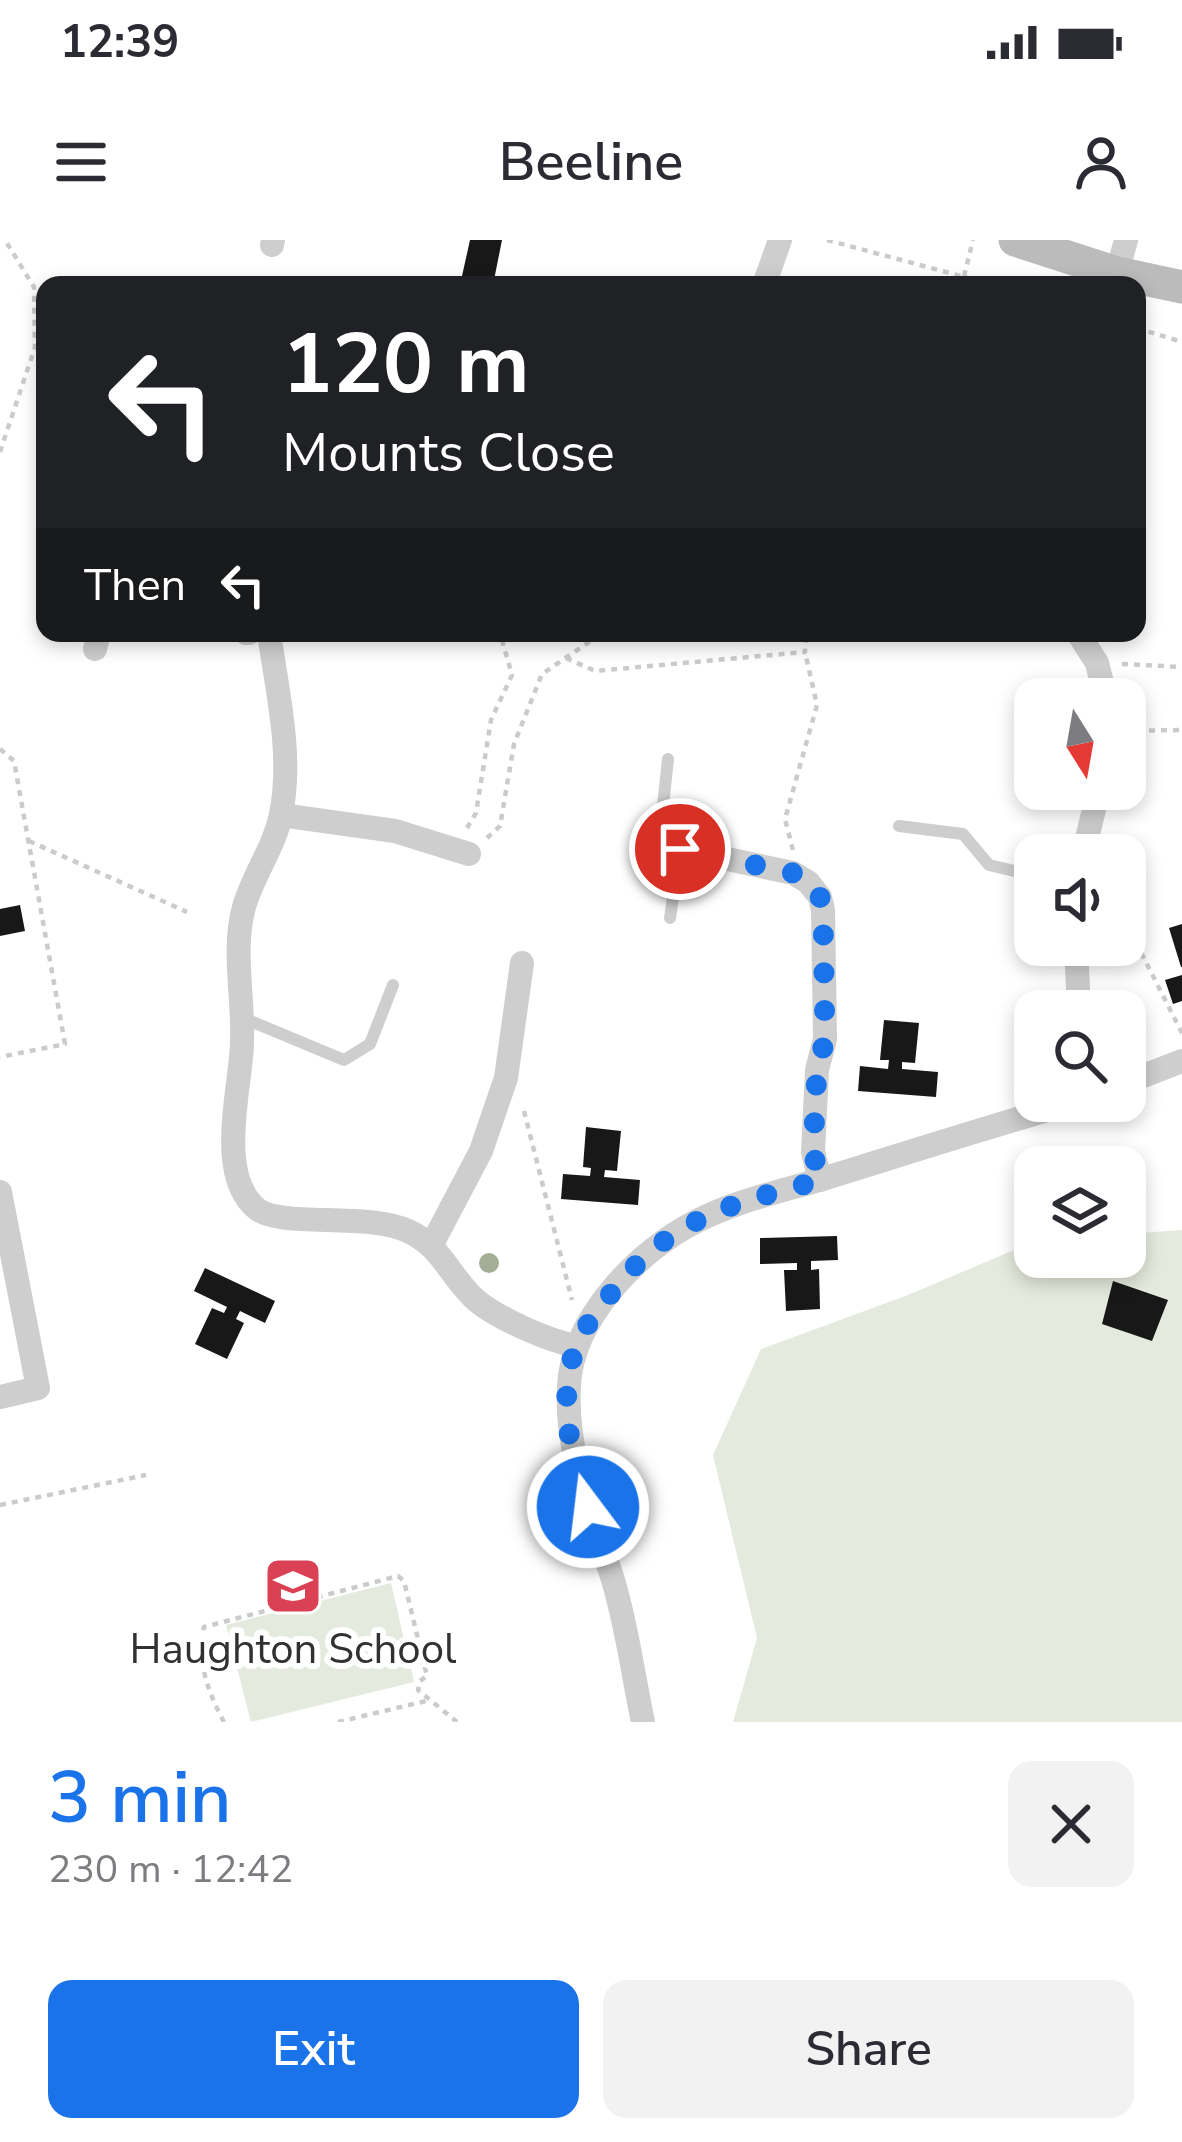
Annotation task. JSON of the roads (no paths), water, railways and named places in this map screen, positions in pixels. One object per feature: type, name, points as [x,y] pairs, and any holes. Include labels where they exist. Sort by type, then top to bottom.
[{"type":"street","points":[[767,276],[780,240]]},
{"type":"street","points":[[1015,240],[1131,276]]},
{"type":"street","points":[[1117,273],[1126,240]]},
{"type":"street","points":[[1146,279],[1182,287]]},
{"type":"street","points":[[270,642],[283,749],[281,815],[239,928],[242,1048],[233,1114],[235,1154],[246,1196],[257,1209],[275,1218],[333,1217],[407,1230],[432,1244],[478,1302],[555,1342],[576,1346]]},
{"type":"street","points":[[1084,642],[1101,678]]},
{"type":"street","points":[[281,815],[394,831],[469,854]]},
{"type":"street","points":[[680,849],[800,877],[820,897],[825,1040],[817,1070],[813,1152],[820,1180]]},
{"type":"street","points":[[432,1244],[482,1150],[506,1078],[522,963]]},
{"type":"street","points":[[1146,1075],[1182,1061]]},
{"type":"street","points":[[643,1722],[614,1584],[575,1469],[568,1381],[576,1346],[602,1304],[656,1246],[697,1221],[752,1199],[1014,1121]]},
{"type":"street","points":[[0,1192],[38,1388],[0,1396]]},
{"type":"lane","points":[[668,759],[663,806],[680,849],[670,918]]},
{"type":"lane","points":[[898,826],[963,834],[989,865],[1014,871]]},
{"type":"lane","points":[[242,1018],[344,1060],[370,1044],[392,985]]},
{"type":"place","name":"Haughton School","points":[[293,1586]]}]
